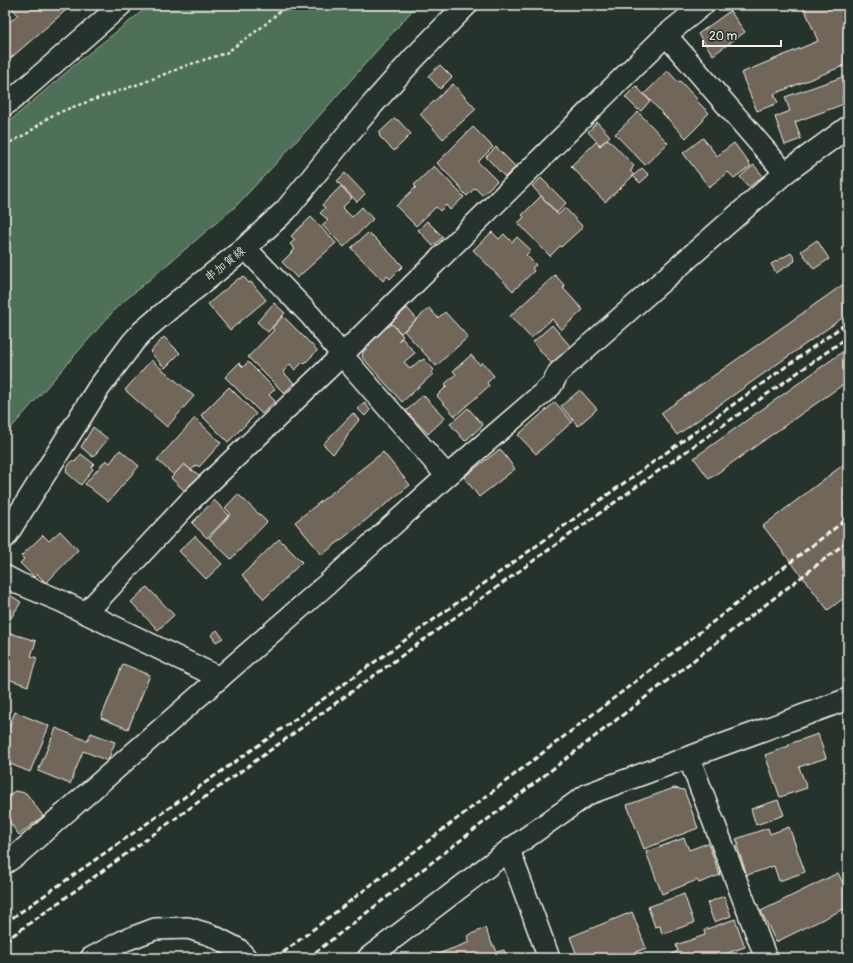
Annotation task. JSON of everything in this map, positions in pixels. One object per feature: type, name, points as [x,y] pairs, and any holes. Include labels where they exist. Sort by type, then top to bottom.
[{"type":"main road","name":"串加賀線","points":[[5,537],[98,389],[133,342],[142,332],[176,303],[245,248],[286,210],[346,136],[413,59],[466,5]]},
{"type":"street","points":[[5,105],[121,5]]},
{"type":"street","points":[[86,613],[192,499],[342,355],[666,35],[703,5]]},
{"type":"street","points":[[666,35],[785,173]]},
{"type":"street","points":[[5,863],[17,855],[220,678],[447,476],[551,386],[559,372],[785,173],[848,127]]},
{"type":"street","points":[[245,248],[311,316],[342,355],[447,476]]},
{"type":"street","points":[[5,576],[20,584],[62,601],[220,678]]},
{"type":"street","points":[[368,958],[509,850],[588,794],[848,699]]},
{"type":"street","points":[[689,758],[766,958]]},
{"type":"street","points":[[509,850],[549,958]]},
{"type":"street","points":[[90,958],[123,941],[155,929],[188,928],[211,935],[238,949],[246,958]]},
{"type":"path","points":[[5,139],[11,142],[28,133],[49,117],[70,108],[188,65],[226,53],[262,28],[287,5]]},
{"type":"green space","points":[[150,5],[417,5],[305,132],[236,206],[116,308],[5,435],[5,125],[83,58]]},
{"type":"building","points":[[10,5],[72,5],[5,63],[5,26],[18,15]]},
{"type":"building","points":[[803,5],[848,5],[848,64],[774,94],[778,103],[757,111],[741,73],[818,41]]},
{"type":"building","points":[[730,11],[745,32],[713,55],[698,34]]},
{"type":"building","points":[[440,65],[452,77],[440,89],[428,76]]},
{"type":"building","points":[[668,71],[678,82],[680,81],[709,113],[686,138],[644,94]]},
{"type":"building","points":[[848,75],[848,95],[842,97],[844,104],[795,122],[801,139],[785,145],[775,117],[790,111],[785,97]]},
{"type":"building","points":[[453,84],[476,109],[443,139],[420,114]]},
{"type":"building","points":[[636,86],[650,101],[641,111],[639,109],[638,110],[625,97]]},
{"type":"building","points":[[638,112],[668,143],[645,165],[615,134]]},
{"type":"building","points":[[394,119],[398,120],[411,134],[394,151],[380,137],[379,133]]},
{"type":"building","points":[[597,122],[610,136],[600,145],[588,132]]},
{"type":"building","points":[[473,127],[493,147],[478,162],[497,181],[482,195],[475,188],[467,196],[437,163]]},
{"type":"building","points":[[703,138],[717,156],[734,143],[751,166],[734,178],[728,172],[709,187],[683,153]]},
{"type":"building","points":[[608,139],[634,166],[630,171],[634,175],[605,202],[571,166],[596,142],[600,146]]},
{"type":"building","points":[[496,147],[516,167],[505,177],[486,157]]},
{"type":"building","points":[[754,165],[763,176],[749,187],[740,177]]},
{"type":"building","points":[[434,166],[464,197],[450,210],[446,205],[440,211],[436,207],[416,226],[396,206],[416,187],[414,185]]},
{"type":"building","points":[[642,168],[649,175],[640,183],[633,176]]},
{"type":"building","points":[[345,173],[365,194],[357,202],[337,181]]},
{"type":"building","points":[[541,178],[566,203],[557,213],[532,186]]},
{"type":"building","points":[[341,186],[352,198],[342,208],[352,217],[362,207],[373,219],[344,247],[322,225],[328,220],[320,213],[325,208],[322,205]]},
{"type":"building","points":[[541,196],[558,215],[565,208],[583,227],[550,256],[518,223],[524,217],[522,215]]},
{"type":"building","points":[[311,217],[336,243],[297,278],[282,262],[295,249],[290,244],[295,240],[291,236]]},
{"type":"building","points":[[427,221],[443,237],[433,246],[418,230]]},
{"type":"building","points":[[492,232],[499,239],[504,234],[512,242],[517,237],[531,250],[526,255],[536,265],[532,268],[534,271],[513,291],[473,250]]},
{"type":"building","points":[[368,233],[371,236],[372,235],[403,266],[390,279],[387,276],[383,281],[351,248]]},
{"type":"building","points":[[817,240],[829,259],[814,269],[801,251]]},
{"type":"building","points":[[791,253],[795,261],[776,273],[771,264]]},
{"type":"building","points":[[555,275],[565,286],[563,288],[583,310],[561,330],[552,319],[531,338],[510,316]]},
{"type":"building","points":[[243,276],[249,283],[251,282],[266,300],[230,330],[208,304]]},
{"type":"building","points":[[848,281],[848,314],[677,435],[661,413]]},
{"type":"building","points":[[274,303],[285,313],[268,332],[257,322]]},
{"type":"building","points":[[407,308],[417,319],[401,333],[391,323]]},
{"type":"building","points":[[429,308],[438,318],[445,312],[468,337],[436,366],[404,331]]},
{"type":"building","points":[[283,316],[317,350],[304,364],[303,362],[295,370],[290,364],[283,372],[294,383],[284,393],[248,357],[274,330],[272,328]]},
{"type":"building","points":[[392,324],[403,336],[398,341],[402,338],[415,353],[404,362],[410,369],[420,360],[421,361],[424,359],[434,370],[431,372],[433,374],[402,402],[362,357],[363,352],[370,346],[367,343],[385,327],[386,328]]},
{"type":"building","points":[[552,325],[571,347],[552,364],[533,342]]},
{"type":"building","points":[[164,337],[180,353],[165,368],[150,352]]},
{"type":"building","points":[[848,348],[848,381],[709,479],[694,458]]},
{"type":"building","points":[[471,355],[480,365],[482,362],[494,376],[487,383],[489,386],[455,416],[437,396],[447,386],[445,384],[456,374],[453,371]]},
{"type":"building","points":[[151,360],[194,396],[167,427],[125,390]]},
{"type":"building","points":[[248,362],[275,389],[269,395],[275,401],[262,414],[225,377],[239,363],[243,367]]},
{"type":"building","points":[[229,387],[256,414],[228,442],[201,415]]},
{"type":"building","points":[[580,390],[597,409],[578,426],[561,406]]},
{"type":"building","points":[[423,395],[445,418],[428,434],[406,411]]},
{"type":"building","points":[[364,402],[370,410],[365,416],[358,409]]},
{"type":"building","points":[[555,402],[572,422],[536,454],[518,435]]},
{"type":"building","points":[[468,408],[483,425],[465,441],[450,424]]},
{"type":"building","points":[[353,413],[359,420],[350,431],[344,442],[333,454],[323,444]]},
{"type":"building","points":[[195,418],[221,443],[199,467],[197,465],[191,470],[184,464],[174,475],[157,460]]},
{"type":"building","points":[[93,427],[108,439],[93,457],[81,447]]},
{"type":"building","points":[[500,449],[515,469],[479,497],[464,477]]},
{"type":"building","points":[[120,450],[139,466],[108,502],[85,484],[106,460],[110,463]]},
{"type":"building","points":[[383,452],[410,485],[322,555],[295,522]]},
{"type":"building","points":[[81,454],[94,464],[91,467],[93,469],[81,485],[66,472],[66,469],[73,460],[75,462]]},
{"type":"building","points":[[848,461],[848,595],[828,610],[763,526]]},
{"type":"building","points":[[184,464],[201,477],[187,493],[171,478]]},
{"type":"building","points":[[238,494],[267,522],[231,559],[209,538],[231,514],[225,508]]},
{"type":"building","points":[[214,500],[229,515],[207,538],[192,523]]},
{"type":"building","points":[[60,531],[78,550],[46,583],[37,574],[34,577],[20,563],[24,559],[21,556],[43,535],[49,541]]},
{"type":"building","points":[[195,536],[222,564],[206,579],[179,551]]},
{"type":"building","points":[[279,539],[302,562],[264,599],[242,575]]},
{"type":"building","points":[[147,587],[174,615],[158,630],[131,602]]},
{"type":"building","points":[[5,592],[21,602],[11,618],[5,614]]},
{"type":"building","points":[[217,630],[223,638],[216,642],[211,635]]},
{"type":"building","points":[[10,633],[36,641],[31,656],[37,658],[28,686],[5,678],[5,650]]},
{"type":"building","points":[[123,664],[150,675],[128,729],[101,718]]},
{"type":"building","points":[[15,712],[49,726],[30,772],[5,762],[5,737]]},
{"type":"building","points":[[56,728],[87,741],[91,733],[115,742],[108,761],[83,751],[70,784],[38,771]]},
{"type":"building","points":[[818,734],[826,758],[799,767],[807,788],[780,797],[765,755],[789,746],[789,744]]},
{"type":"building","points":[[674,788],[684,790],[698,828],[644,849],[627,805]]},
{"type":"building","points":[[15,791],[26,793],[43,816],[19,835],[5,816],[5,798]]},
{"type":"building","points":[[778,800],[784,815],[756,825],[751,809]]},
{"type":"building","points":[[789,827],[805,872],[779,881],[774,866],[747,875],[736,839],[768,828],[770,834]]},
{"type":"building","points":[[684,838],[689,850],[708,843],[720,875],[699,883],[697,880],[662,894],[646,852]]},
{"type":"building","points":[[838,873],[848,893],[848,907],[776,942],[761,911]]},
{"type":"building","points":[[684,894],[694,923],[662,934],[660,926],[655,927],[648,907]]},
{"type":"building","points":[[724,896],[731,916],[714,922],[707,903]]},
{"type":"building","points":[[632,912],[646,948],[620,958],[594,958],[592,953],[578,958],[570,937]]},
{"type":"building","points":[[735,919],[745,947],[715,958],[673,958],[672,954],[678,951],[676,945],[705,935],[704,930]]},
{"type":"building","points":[[485,928],[497,952],[504,950],[507,958],[436,958],[435,955],[470,942],[467,936]]},
{"type":"railway","points":[[5,923],[266,740],[848,322]]},
{"type":"railway","points":[[5,941],[650,477],[848,337]]},
{"type":"railway","points":[[276,958],[848,518]]},
{"type":"railway","points":[[308,958],[848,541]]}]
